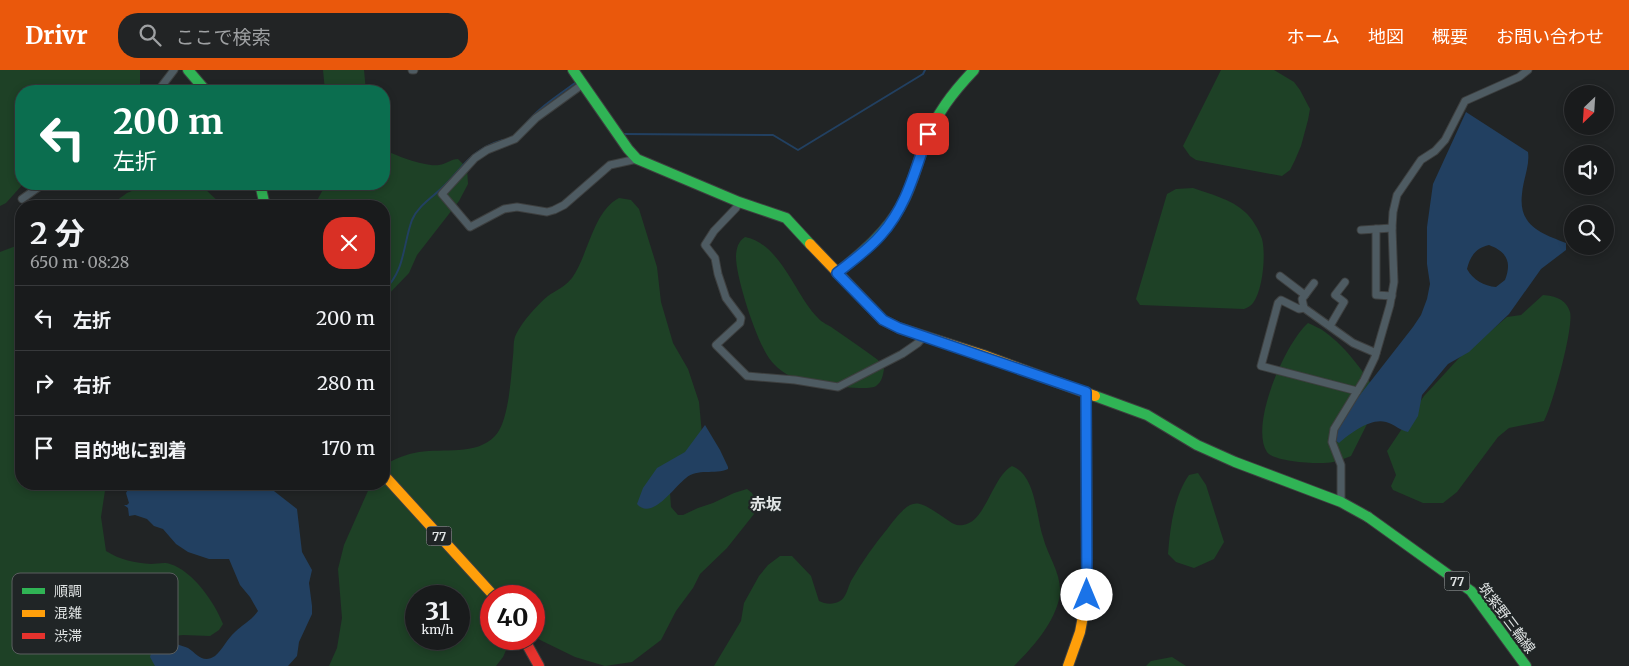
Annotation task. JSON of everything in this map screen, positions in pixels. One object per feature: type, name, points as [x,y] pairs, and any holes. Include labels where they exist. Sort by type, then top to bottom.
[{"type":"street","points":[[163,85],[174,70]]},
{"type":"street","points":[[188,70],[201,85]]},
{"type":"street","points":[[574,70],[628,149],[637,159],[610,165],[564,205],[554,210],[547,212],[517,207],[504,209],[473,227],[468,225],[442,194],[475,158],[487,150],[510,142],[520,136],[536,118],[583,84]]},
{"type":"street","points":[[837,273],[867,249],[892,221],[907,194],[934,121],[942,106],[974,70]]},
{"type":"street","points":[[1341,502],[1341,465],[1332,436],[1334,428],[1364,380],[1376,353],[1392,296],[1394,282],[1392,228],[1397,195],[1421,160],[1436,151],[1445,140],[1465,101],[1519,77],[1528,70]]},
{"type":"street","name":"筑紫野三輪線","points":[[637,159],[738,202],[786,218],[883,320],[1147,414],[1197,445],[1235,462],[1341,502],[1368,516],[1471,592],[1526,666]]},
{"type":"street","points":[[22,199],[35,190]]},
{"type":"street","points":[[738,202],[736,208],[714,231],[705,245],[715,258],[726,298],[741,318],[740,323],[716,345],[747,376],[795,380],[838,387],[902,354],[918,343],[924,336]]},
{"type":"street","points":[[1361,230],[1392,228]]},
{"type":"street","points":[[1376,229],[1376,295],[1392,296]]},
{"type":"street","points":[[1280,276],[1305,295]]},
{"type":"street","points":[[1330,326],[1344,302],[1335,294],[1345,282]]},
{"type":"street","points":[[1304,308],[1302,299],[1314,284]]},
{"type":"street","points":[[1358,391],[1262,366],[1278,303],[1281,300],[1299,309],[1304,308],[1353,343],[1376,353]]},
{"type":"street","points":[[1068,666],[1077,647],[1084,623],[1087,595],[1086,392]]},
{"type":"street","name":"77","points":[[390,482],[484,585]]},
{"type":"street","points":[[530,650],[539,666]]},
{"type":"green space","points":[[0,70],[140,70],[140,85],[15,85],[15,190],[18,190],[6,203],[0,206]]},
{"type":"green space","points":[[323,70],[364,70],[365,85],[324,85]]},
{"type":"green space","points":[[1221,70],[1274,70],[1294,82],[1300,90],[1310,109],[1308,120],[1295,160],[1290,170],[1282,176],[1196,160],[1190,156],[1183,146]]},
{"type":"green space","points":[[390,152],[419,163],[433,165],[444,164],[458,159],[467,168],[468,184],[459,201],[417,255],[409,273],[390,293],[390,200],[317,200],[323,190],[390,190]]},
{"type":"green space","points":[[1193,188],[1220,197],[1239,207],[1250,217],[1262,239],[1264,253],[1263,272],[1259,290],[1252,304],[1244,309],[1140,305],[1136,299],[1167,194],[1176,189]]},
{"type":"green space","points":[[134,190],[206,190],[217,200],[117,200]]},
{"type":"green space","points":[[619,198],[631,200],[639,209],[657,267],[661,302],[673,343],[688,369],[699,402],[702,434],[670,493],[671,507],[678,515],[683,515],[747,489],[752,493],[757,504],[754,514],[727,548],[700,574],[693,588],[676,611],[661,640],[632,662],[605,666],[575,657],[545,642],[545,585],[480,585],[480,650],[506,650],[496,666],[329,666],[337,648],[342,618],[338,569],[344,545],[368,490],[390,490],[390,462],[401,457],[419,452],[469,449],[487,442],[495,436],[500,429],[506,410],[514,342],[517,332],[539,304],[572,278],[578,269],[597,223],[610,204]]},
{"type":"green space","points":[[745,237],[758,242],[778,260],[820,320],[878,360],[884,369],[882,378],[876,386],[862,388],[803,381],[787,374],[772,362],[766,354],[754,328],[737,267],[736,251],[739,243]]},
{"type":"green space","points":[[15,246],[15,490],[105,490],[101,517],[106,551],[133,562],[163,563],[179,568],[187,573],[202,589],[215,607],[223,624],[219,630],[210,636],[178,636],[178,573],[12,573],[12,654],[152,654],[159,666],[0,666],[0,252]]},
{"type":"green space","points":[[1543,295],[1556,297],[1563,301],[1570,312],[1569,333],[1562,367],[1544,421],[1509,428],[1498,437],[1457,492],[1443,503],[1423,503],[1393,490],[1391,486],[1396,475],[1387,451],[1424,396],[1459,358],[1507,317],[1521,315]]},
{"type":"green space","points":[[1308,323],[1333,338],[1348,353],[1368,379],[1378,396],[1370,418],[1351,456],[1327,463],[1309,463],[1278,458],[1267,452],[1263,439],[1266,404],[1272,384],[1290,347]]},
{"type":"green space","points":[[1012,466],[1020,471],[1031,487],[1043,537],[1060,586],[1058,603],[1051,621],[1034,645],[1014,666],[714,666],[741,621],[744,603],[759,576],[768,565],[780,556],[792,556],[811,576],[819,601],[829,604],[835,603],[842,600],[859,567],[904,509],[910,505],[922,505],[955,524],[963,525],[971,522],[978,516],[999,479]]},
{"type":"green space","points":[[1198,473],[1206,485],[1224,542],[1214,559],[1194,568],[1176,562],[1168,554],[1176,502],[1189,475]]},
{"type":"green space","points":[[1172,657],[1186,666],[1146,666],[1151,661]]},
{"type":"water","points":[[1466,112],[1528,152],[1522,194],[1524,214],[1528,221],[1540,232],[1564,242],[1564,252],[1541,269],[1509,314],[1469,352],[1448,364],[1422,395],[1418,416],[1408,432],[1392,424],[1380,421],[1361,427],[1339,443],[1335,440],[1336,430],[1349,409],[1421,315],[1430,284],[1427,264],[1427,227],[1433,184]],"holes":[[[1489,245],[1500,251],[1506,258],[1508,268],[1505,280],[1496,287],[1479,282],[1467,269],[1472,256],[1484,246]]]},
{"type":"water","points":[[705,425],[720,450],[728,469],[690,475],[656,506],[643,508],[637,504],[643,488],[657,468],[685,452]]},
{"type":"water","points":[[128,490],[273,490],[297,509],[302,552],[312,570],[309,583],[312,614],[299,642],[297,656],[288,666],[155,666],[150,657],[151,654],[178,654],[178,645],[188,648],[204,659],[215,656],[232,635],[258,611],[240,585],[229,559],[209,559],[188,552],[176,544],[163,529],[154,526],[147,519],[135,515],[129,516],[128,508],[124,505],[129,503],[126,493]]},
{"type":"waterway","points":[[623,134],[773,135],[798,150],[923,74],[925,70]]},
{"type":"waterway","points":[[523,127],[534,114],[554,98],[575,83],[577,86]]},
{"type":"waterway","points":[[390,284],[400,266],[409,229],[415,214],[477,152],[503,140]]},
{"type":"traffic: fast","points":[[188,70],[201,85]]},
{"type":"traffic: fast","points":[[573,70],[637,159],[739,202],[786,218],[810,244]]},
{"type":"traffic: fast","points":[[837,273],[873,242],[896,214],[909,189],[934,122],[952,95],[974,70]]},
{"type":"traffic: fast","points":[[261,190],[264,200]]},
{"type":"traffic: fast","points":[[1095,396],[1147,415],[1197,445],[1235,462],[1341,502],[1368,517]]},
{"type":"traffic: fast","points":[[1368,517],[1471,591],[1526,666]]},
{"type":"traffic: slow","points":[[810,244],[883,320],[899,328],[983,355],[1095,396]]},
{"type":"traffic: slow","points":[[1068,666],[1080,632],[1087,595],[1086,392]]},
{"type":"traffic: slow","points":[[390,482],[484,585]]},
{"type":"traffic: jam","points":[[530,650],[539,666]]},
{"type":"district","name":"赤坂","points":[[766,504]]},
{"type":"route","points":[[928,134],[917,170],[907,194],[892,221],[867,249],[837,273],[883,320],[899,328],[1086,392],[1087,595]]}]
